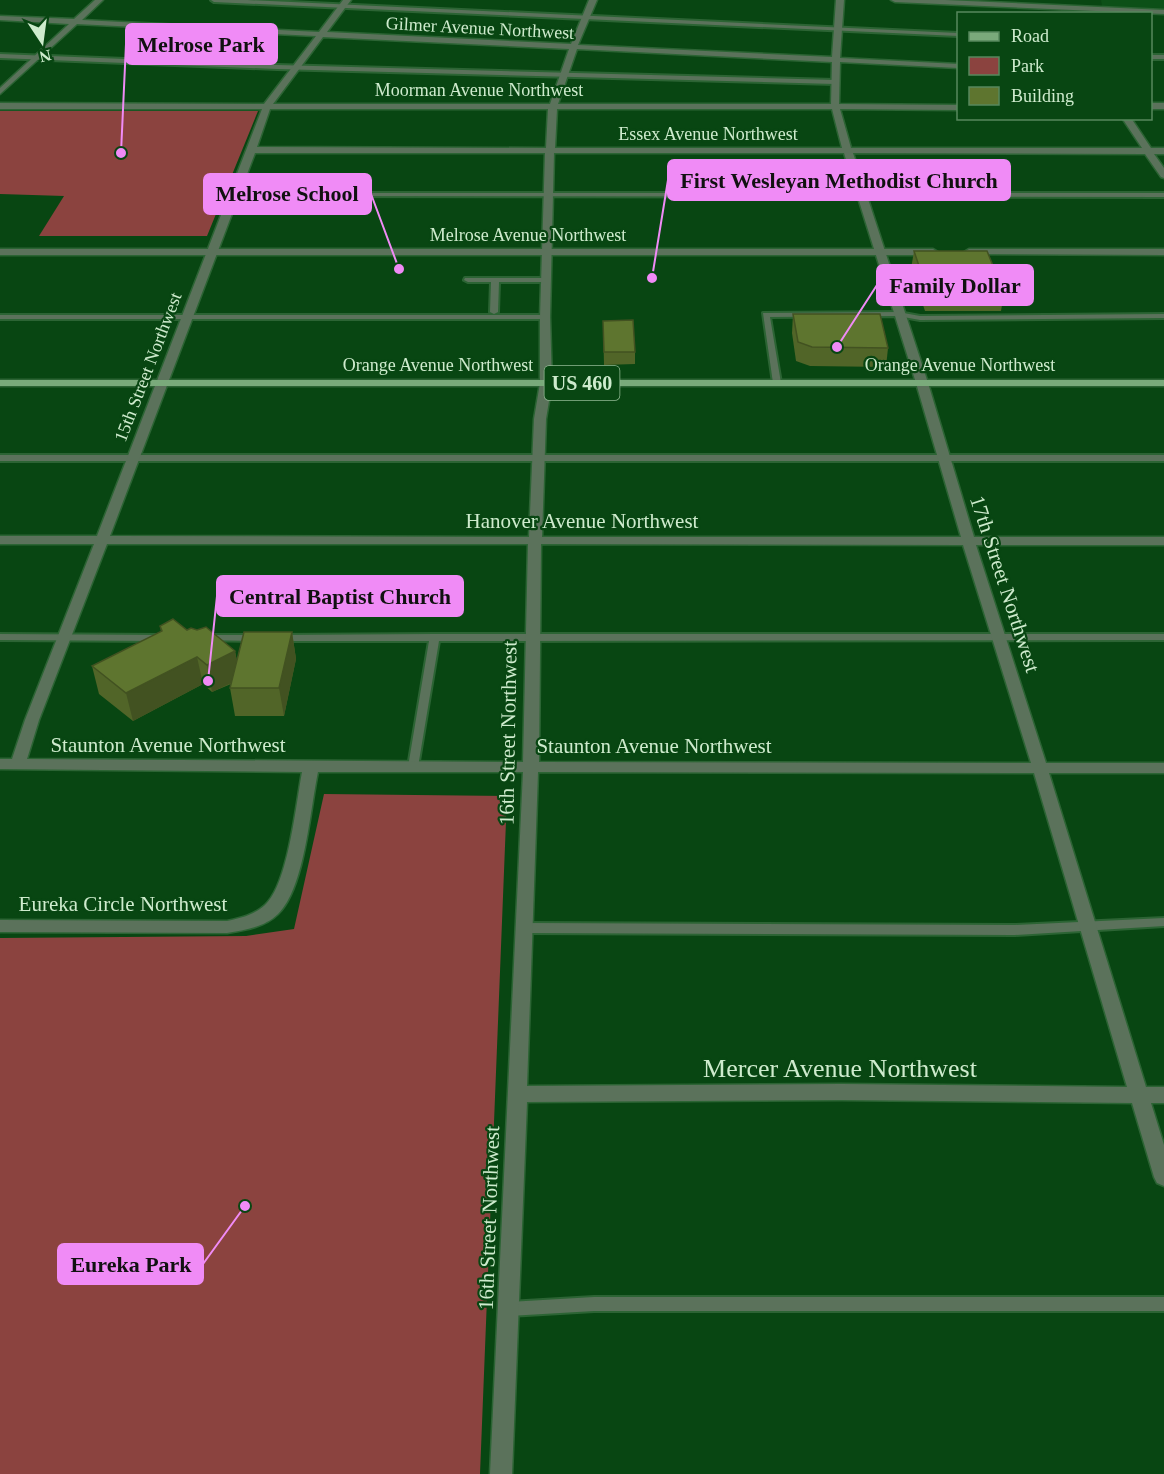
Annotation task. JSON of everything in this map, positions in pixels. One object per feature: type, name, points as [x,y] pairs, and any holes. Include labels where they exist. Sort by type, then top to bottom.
[{"type":"main road","name":"Orange Avenue Northwest","points":[[0,383],[1164,383]]},
{"type":"street","points":[[0,92],[99,0]]},
{"type":"street","name":"16th Street Northwest","points":[[501,1474],[525,928],[538,458],[540,419],[546,383],[545,317],[549,151],[553,106],[563,74],[593,0]]},
{"type":"street","name":"17th Street Northwest","points":[[840,0],[835,82],[836,106],[848,151],[898,314],[922,383],[1164,1177]]},
{"type":"street","points":[[895,0],[1090,11],[1164,12]]},
{"type":"street","points":[[1087,0],[1090,11]]},
{"type":"street","name":"15th Street Northwest","points":[[18,765],[32,720],[163,383],[186,316],[235,195],[267,106],[345,3]]},
{"type":"street","name":"Gilmer Avenue Northwest","points":[[0,18],[957,66]]},
{"type":"street","name":"Moorman Avenue Northwest","points":[[0,106],[957,107]]},
{"type":"street","points":[[1127,120],[1164,175]]},
{"type":"street","name":"Essex Avenue Northwest","points":[[251,150],[1164,151]]},
{"type":"street","name":"Melrose Avenue Northwest","points":[[0,252],[939,252]]},
{"type":"street","points":[[963,252],[1164,252]]},
{"type":"street","name":"Hanover Avenue Northwest","points":[[0,540],[1164,541]]},
{"type":"street","name":"Staunton Avenue Northwest","points":[[0,764],[310,767],[1164,768]]},
{"type":"street","name":"Eureka Circle Northwest","points":[[0,926],[227,927],[255,921],[273,909],[288,886],[310,767]]},
{"type":"street","name":"Mercer Avenue Northwest","points":[[516,1094],[841,1092],[1164,1095]]},
{"type":"lane","points":[[214,0],[345,3],[957,35]]},
{"type":"lane","points":[[0,56],[295,67],[835,82]]},
{"type":"lane","points":[[235,195],[1164,195]]},
{"type":"lane","points":[[468,280],[546,280]]},
{"type":"lane","points":[[494,312],[495,280]]},
{"type":"lane","points":[[777,383],[766,315],[898,314],[920,318],[1164,316]]},
{"type":"lane","points":[[0,317],[545,317]]},
{"type":"lane","points":[[0,458],[1164,458]]},
{"type":"lane","points":[[0,637],[176,638]]},
{"type":"lane","points":[[413,767],[435,637]]},
{"type":"lane","points":[[188,638],[1164,637]]},
{"type":"lane","points":[[525,928],[1016,930],[1164,922]]},
{"type":"lane","points":[[508,1309],[594,1304],[1164,1304]]},
{"type":"shaded area","points":[[1101,0],[1164,0],[1164,9],[1102,6]]},
{"type":"green space","points":[[0,111],[258,111],[207,236],[39,236],[64,196],[0,194]]},
{"type":"green space","points":[[324,794],[507,796],[480,1474],[0,1474],[0,938],[246,936],[294,929]]},
{"type":"building","points":[[914,251],[987,251],[1004,293],[928,293]]},
{"type":"building","points":[[793,314],[880,314],[888,348],[812,347],[798,342]]},
{"type":"building","points":[[633,320],[635,352],[604,352],[603,321]]},
{"type":"building","points":[[173,619],[187,630],[206,627],[235,651],[207,665],[197,657],[126,693],[92,666],[162,631],[160,626]]},
{"type":"building","points":[[244,632],[292,632],[279,688],[230,688]]},
{"type":"place","name":"Melrose Park","points":[[121,153]]},
{"type":"place","name":"Melrose School","points":[[399,269]]},
{"type":"place","name":"First Wesleyan Methodist Church","points":[[652,278]]},
{"type":"place","name":"Family Dollar","points":[[837,347]]},
{"type":"place","name":"Central Baptist Church","points":[[208,681]]},
{"type":"place","name":"Eureka Park","points":[[245,1206]]}]
